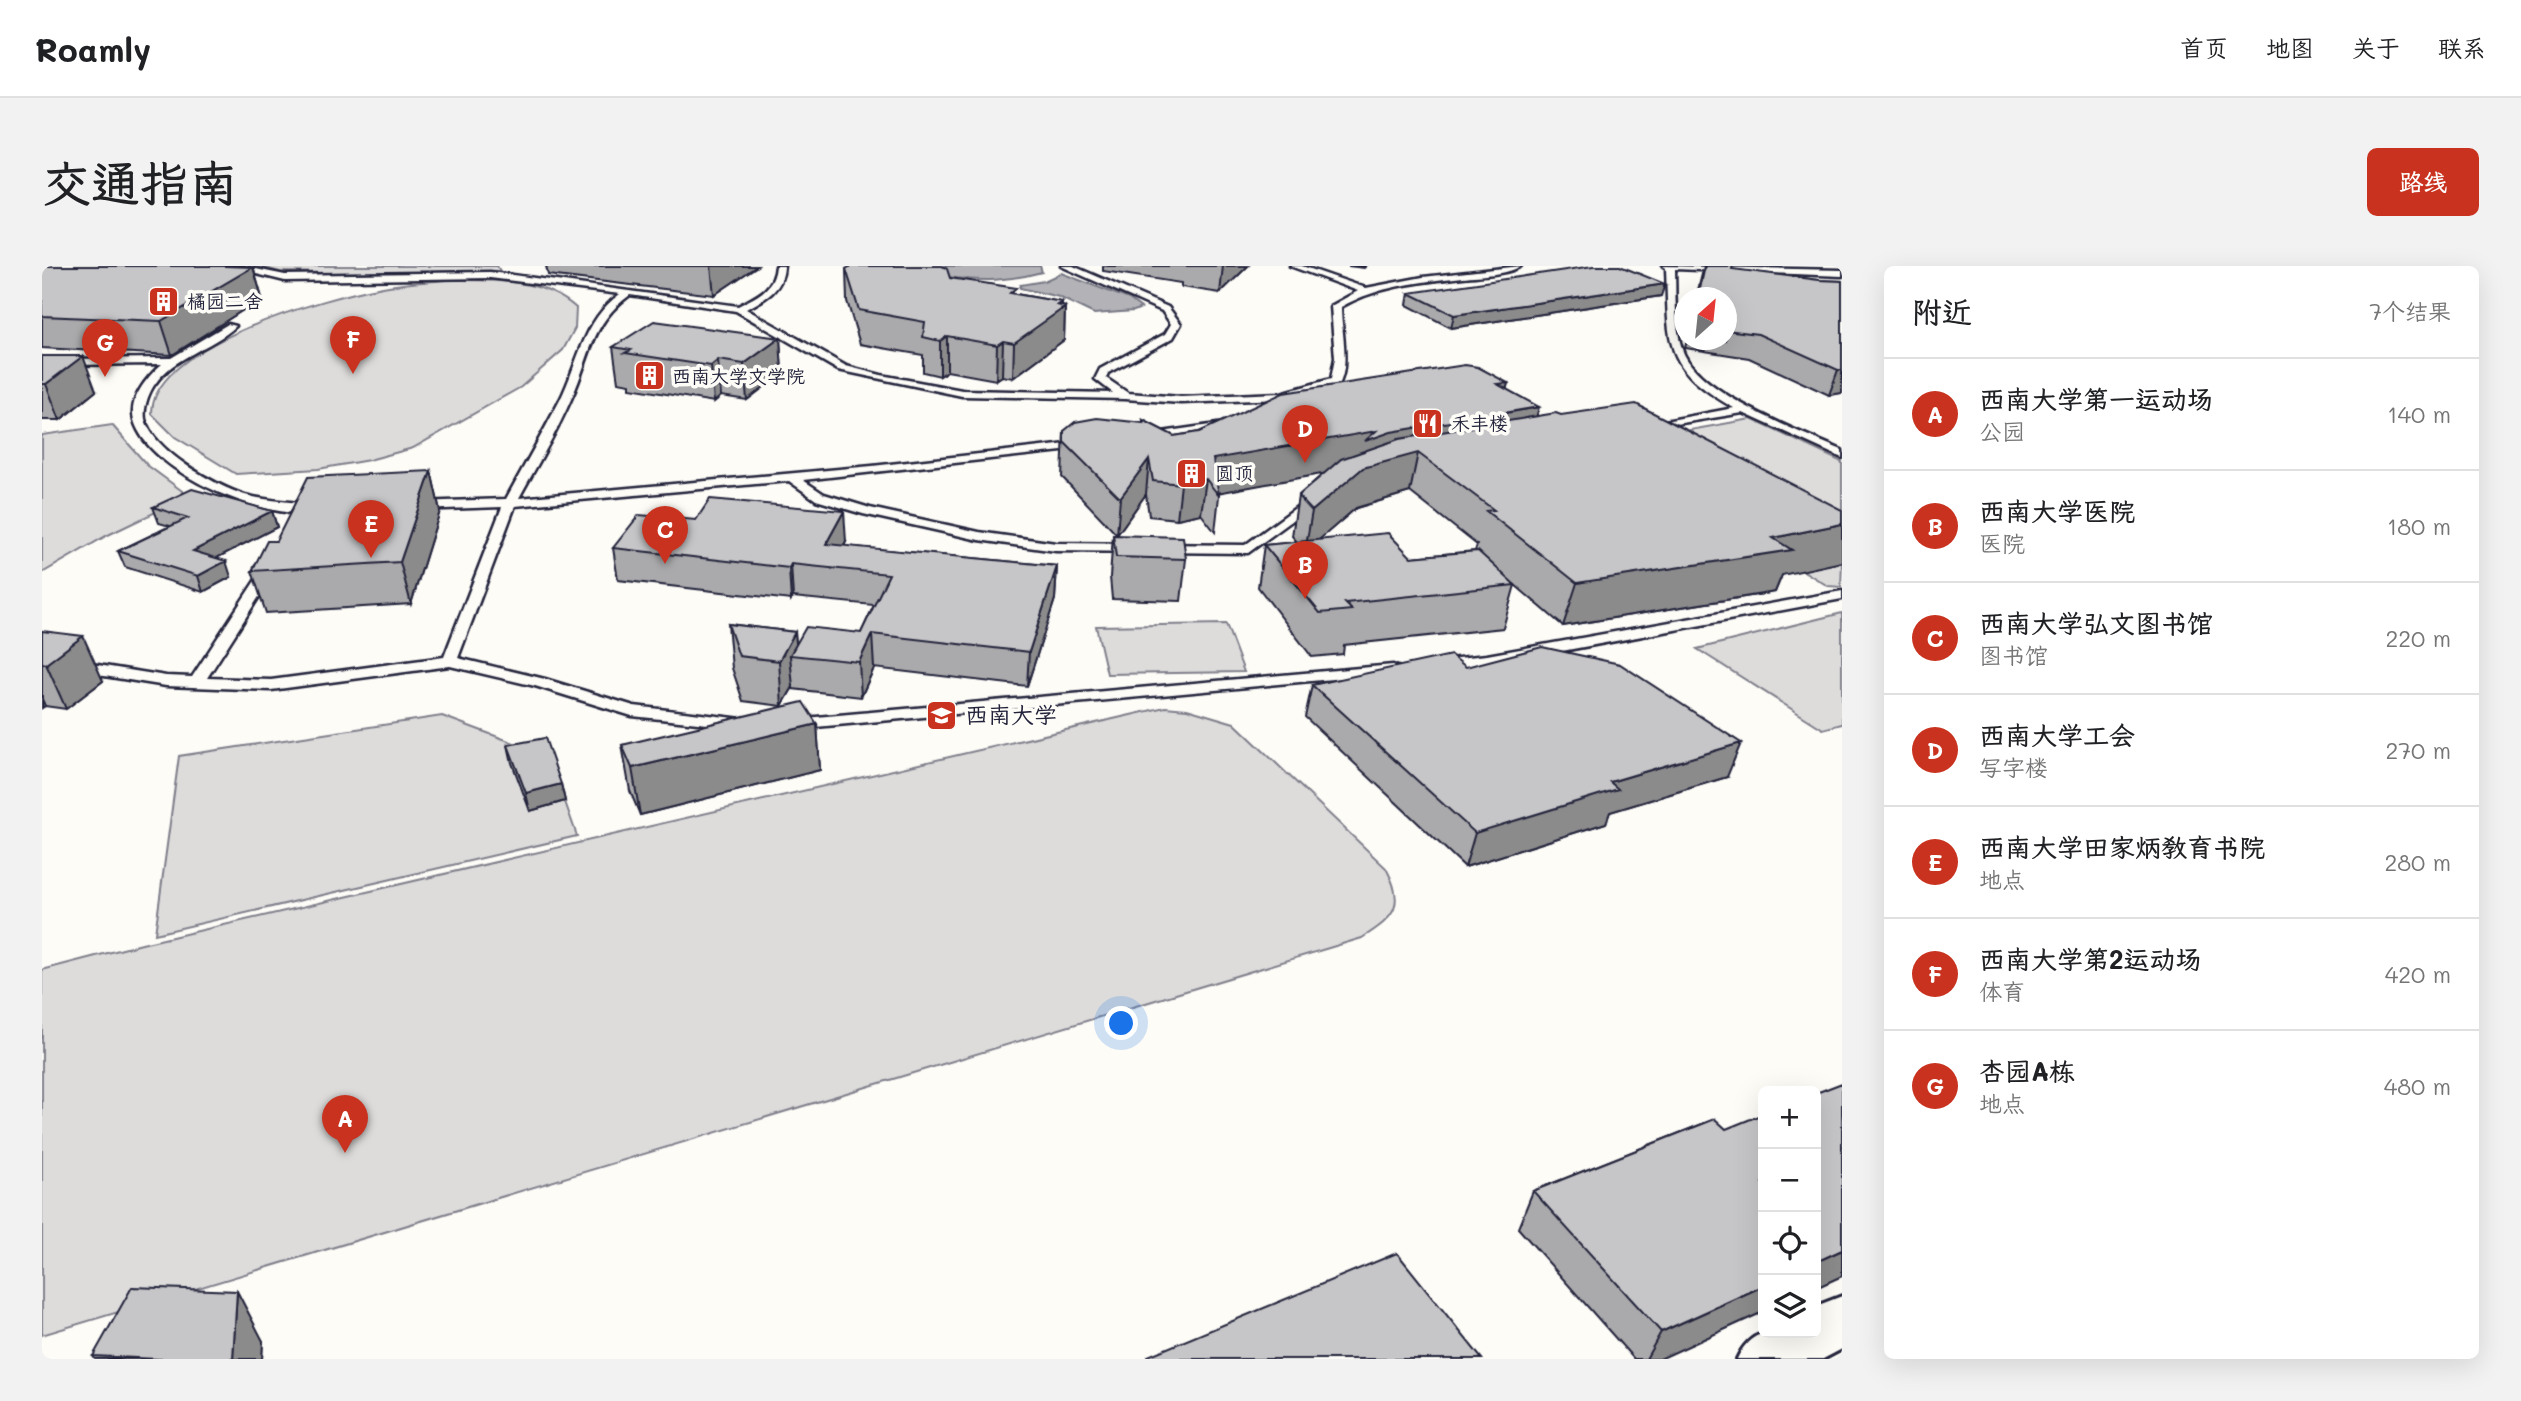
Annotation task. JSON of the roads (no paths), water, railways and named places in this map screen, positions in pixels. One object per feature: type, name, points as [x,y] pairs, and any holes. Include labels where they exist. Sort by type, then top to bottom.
[{"type":"highway","points":[[1766,1359],[1842,1321]]},
{"type":"lane","points":[[228,266],[285,278],[490,275],[739,309],[842,368],[962,393],[1125,396],[1181,400],[1281,396],[1338,381]]},
{"type":"lane","points":[[739,309],[775,288],[780,280],[780,266]]},
{"type":"lane","points":[[1065,266],[1165,309],[1176,324],[1169,336],[1104,370],[1100,379],[1125,396]]},
{"type":"lane","points":[[1084,275],[1098,266]]},
{"type":"lane","points":[[1294,266],[1365,291]]},
{"type":"lane","points":[[1306,404],[1322,396],[1338,381],[1342,363],[1336,306],[1365,291],[1517,266]]},
{"type":"lane","points":[[1842,273],[1668,266],[1677,351],[1684,367],[1705,385],[1745,409],[1842,454]]},
{"type":"lane","points":[[450,661],[510,503],[567,397],[596,322],[607,307],[628,292]]},
{"type":"lane","points":[[231,326],[177,360],[151,381],[142,401],[139,419],[150,439],[197,477],[217,488],[286,508],[311,512]]},
{"type":"lane","points":[[42,371],[55,362],[177,360]]},
{"type":"lane","points":[[1634,430],[1745,409]]},
{"type":"lane","points":[[1132,439],[1249,421]]},
{"type":"lane","points":[[404,507],[510,503],[1092,445]]},
{"type":"lane","points":[[791,477],[820,497],[867,512],[979,536],[1056,547],[1248,549],[1321,495]]},
{"type":"lane","points":[[197,682],[279,555]]},
{"type":"lane","points":[[781,724],[1487,660],[1842,595]]},
{"type":"lane","points":[[42,660],[166,681],[271,685],[450,661],[540,681],[632,711],[757,723]]},
{"type":"place","name":"橘园二舍","points":[[164,301]]},
{"type":"place","name":"西南大学第2运动场","points":[[353,374]]},
{"type":"place","name":"西南大学文学院","points":[[649,376]]},
{"type":"place","name":"杏园A栋","points":[[105,377]]},
{"type":"place","name":"禾丰楼","points":[[1428,423]]},
{"type":"place","name":"西南大学工会","points":[[1305,463]]},
{"type":"place","name":"圆顶","points":[[1192,473]]},
{"type":"place","name":"西南大学田家炳教育书院","points":[[371,558]]},
{"type":"place","name":"西南大学弘文图书馆","points":[[665,564]]},
{"type":"place","name":"西南大学医院","points":[[1305,599]]},
{"type":"place","name":"西南大学","points":[[942,715]]},
{"type":"place","name":"西南大学第一运动场","points":[[345,1153]]}]
